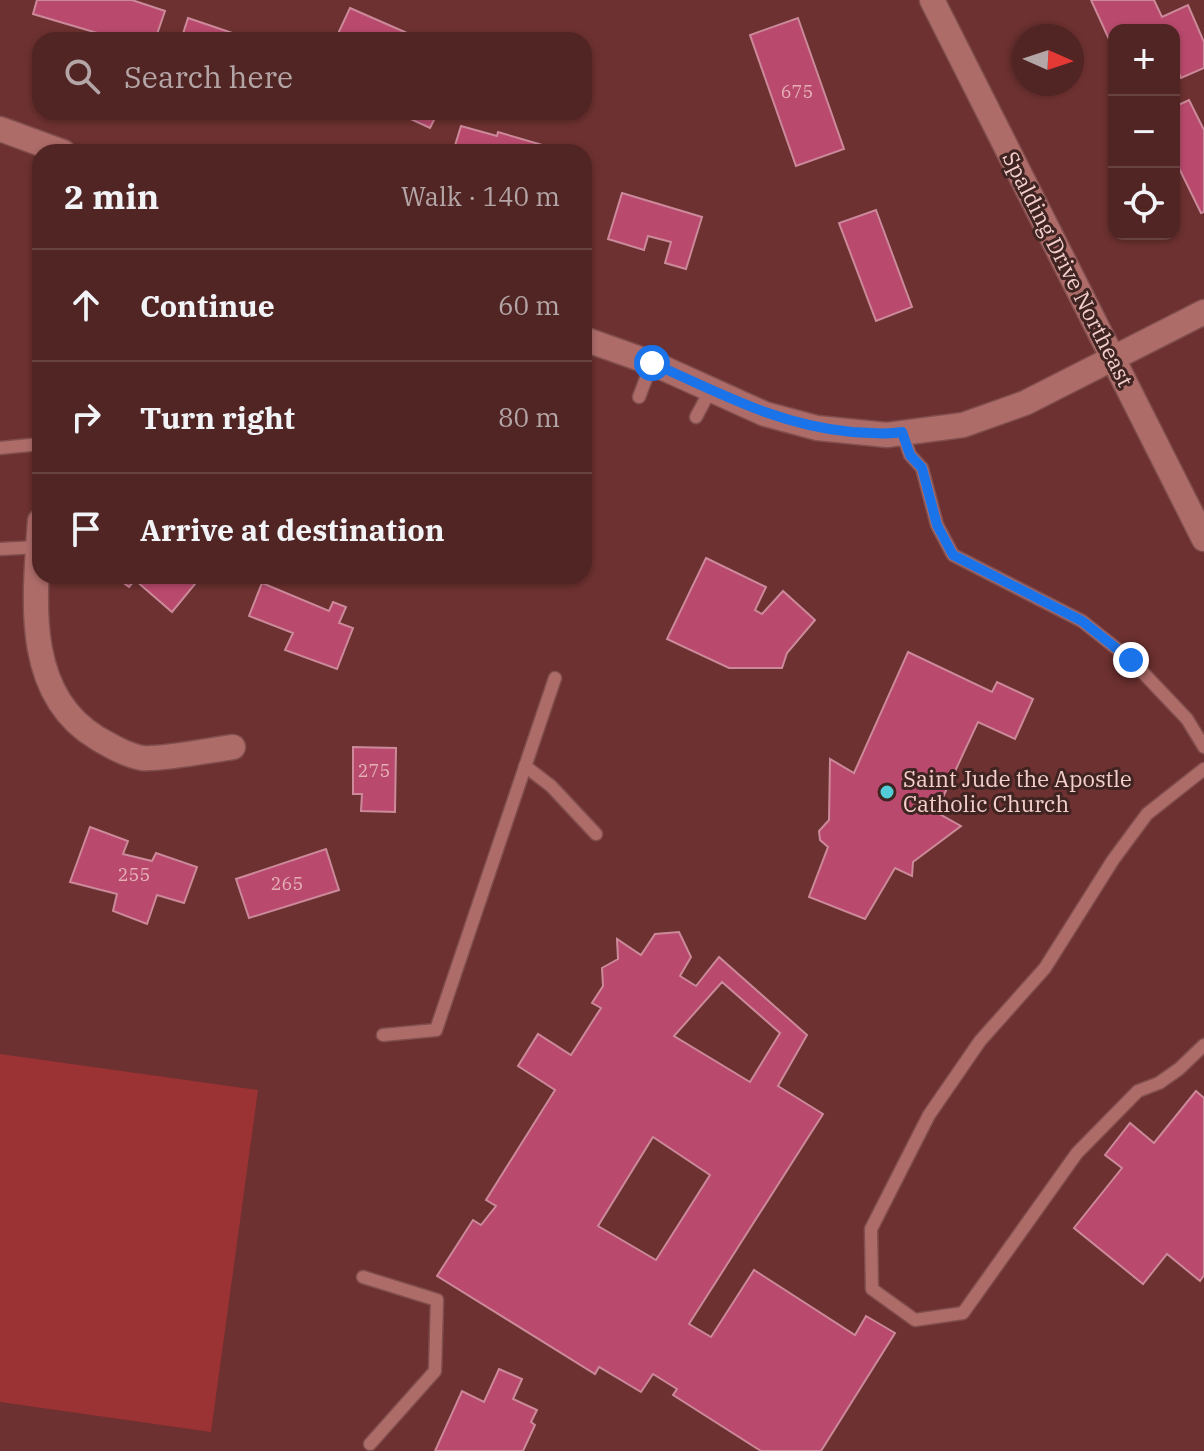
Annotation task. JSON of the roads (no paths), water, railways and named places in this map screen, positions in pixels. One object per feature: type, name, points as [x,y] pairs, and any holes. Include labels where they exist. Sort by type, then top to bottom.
[{"type":"street","name":"Spalding Drive Northeast","points":[[932,0],[1204,539]]},
{"type":"street","points":[[0,129],[41,144]]},
{"type":"street","points":[[592,342],[652,363],[765,414],[817,428],[887,435],[963,425],[1025,403],[1204,312]]},
{"type":"street","points":[[37,584],[35,629],[41,659],[64,709],[86,731],[115,749],[143,758],[233,747]]},
{"type":"lane","points":[[639,397],[652,363]]},
{"type":"lane","points":[[696,417],[711,389]]},
{"type":"lane","points":[[902,432],[910,455],[922,468],[937,525],[953,555],[1082,621],[1131,660],[1187,719],[1204,747]]},
{"type":"lane","points":[[0,448],[32,445]]},
{"type":"lane","points":[[0,549],[32,547]]},
{"type":"lane","points":[[383,1035],[436,1030],[555,678]]},
{"type":"lane","points":[[525,766],[551,786],[596,834]]},
{"type":"lane","points":[[1204,769],[1147,814],[1113,860],[1045,968],[980,1041],[929,1115],[871,1229],[872,1289],[915,1320],[963,1313],[1077,1153],[1138,1091],[1159,1083],[1204,1045]]},
{"type":"lane","points":[[363,1277],[437,1300],[435,1371],[370,1444]]},
{"type":"place","name":"Saint Jude the Apostle Catholic Church","points":[[887,792]]}]
